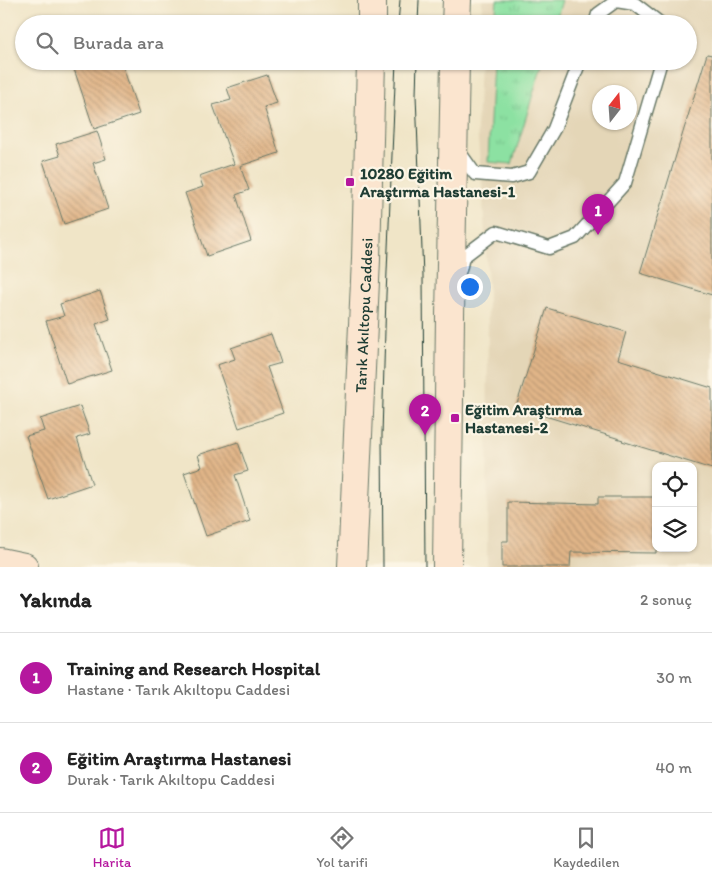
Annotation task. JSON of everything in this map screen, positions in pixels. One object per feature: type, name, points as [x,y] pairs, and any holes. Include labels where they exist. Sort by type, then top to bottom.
[{"type":"main road","points":[[372,0],[372,15]]},
{"type":"main road","points":[[456,15],[457,0]]},
{"type":"main road","name":"Tarık Akıltopu Caddesi","points":[[352,567],[366,259],[371,70]]},
{"type":"main road","points":[[447,567],[456,70]]},
{"type":"main road","points":[[0,562],[24,567]]},
{"type":"lane","points":[[598,15],[616,2],[635,4],[649,15]]},
{"type":"lane","points":[[454,144],[475,174],[512,177],[530,172],[554,129],[577,70]]},
{"type":"lane","points":[[450,316],[463,257],[496,232],[549,248],[575,238],[625,183],[658,70]]},
{"type":"shaded area","points":[[482,0],[712,0],[712,567],[487,567],[488,285],[477,129],[480,70],[697,70],[697,15],[481,15]]},
{"type":"green space","points":[[497,0],[562,0],[558,15],[496,15]]},
{"type":"green space","points":[[493,70],[540,70],[512,164],[488,162]]},
{"type":"building","points":[[707,54],[712,55],[712,295],[640,273]]},
{"type":"building","points":[[74,70],[124,70],[139,114],[94,129]]},
{"type":"building","points":[[267,75],[277,103],[264,107],[279,153],[240,166],[249,190],[236,195],[251,241],[207,256],[185,193],[203,187],[199,176],[234,164],[213,105],[231,100],[227,88]]},
{"type":"building","points":[[97,131],[106,159],[93,163],[108,209],[64,224],[43,161],[60,156],[56,144]]},
{"type":"building","points":[[100,291],[110,319],[96,324],[112,370],[67,384],[46,321],[64,316],[60,304]]},
{"type":"building","points":[[547,308],[626,332],[618,359],[712,388],[712,469],[697,464],[697,462],[690,462],[516,407]]},
{"type":"building","points":[[271,334],[281,363],[267,367],[283,413],[239,428],[217,365],[235,359],[231,348]]},
{"type":"building","points":[[80,406],[90,434],[77,438],[92,484],[48,499],[26,436],[44,431],[40,419]]},
{"type":"building","points":[[238,442],[248,471],[235,475],[250,521],[206,536],[184,473],[202,467],[198,455]]},
{"type":"building","points":[[598,497],[652,497],[652,552],[656,553],[571,552],[570,567],[502,567],[502,541],[508,541],[508,502],[598,504]]},
{"type":"tram line","points":[[399,15],[400,0]]},
{"type":"tram line","points":[[418,15],[419,0]]},
{"type":"tram line","points":[[383,567],[382,435],[396,70]]},
{"type":"tram line","points":[[417,70],[423,276],[425,567]]},
{"type":"place","name":"10280 Eğitim Araştırma Hastanesi-1","points":[[350,182]]},
{"type":"place","name":"Training and Research Hospital","points":[[598,235]]},
{"type":"place","name":"Eğitim Araştırma Hastanesi-2","points":[[455,418]]},
{"type":"place","name":"Eğitim Araştırma Hastanesi","points":[[425,435]]}]
